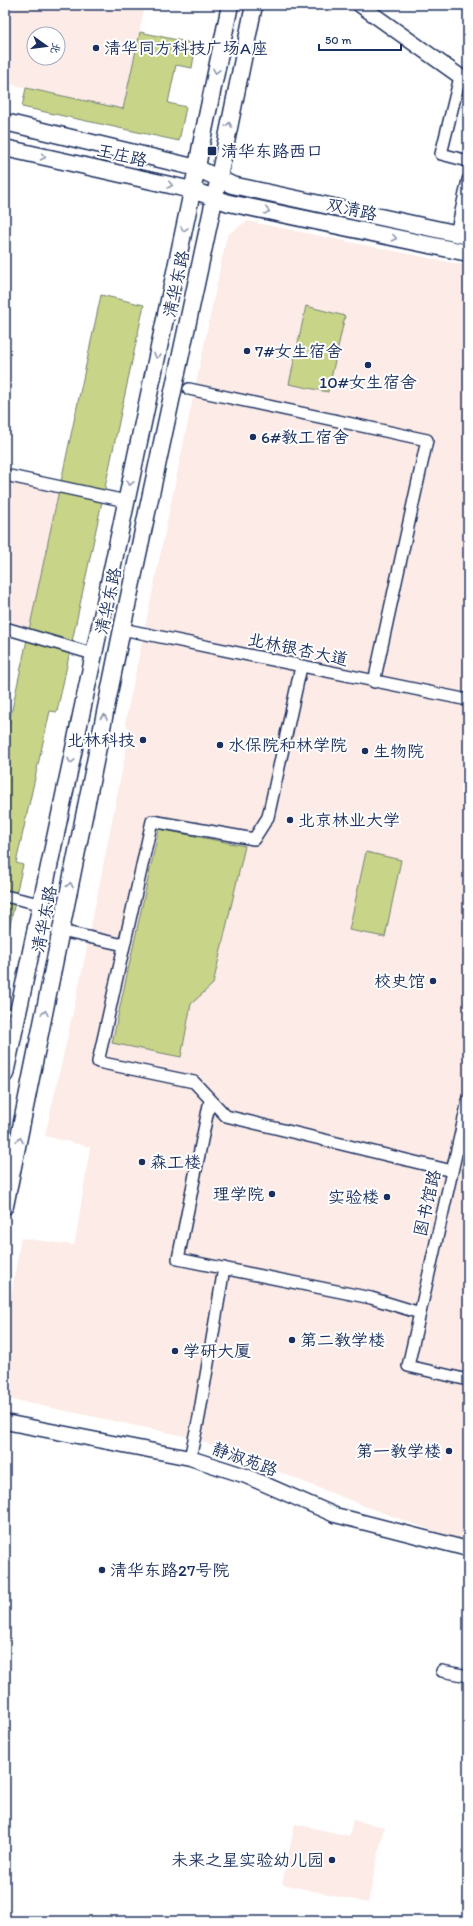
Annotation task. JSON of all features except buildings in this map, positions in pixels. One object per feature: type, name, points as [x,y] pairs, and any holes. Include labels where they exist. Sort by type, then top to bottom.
[{"type":"main road","name":"清华东路","points":[[5,1074],[197,168],[200,145],[230,5]]},
{"type":"main road","name":"清华东路","points":[[5,1206],[122,630],[221,201],[254,5]]},
{"type":"main road","name":"王庄路","points":[[5,122],[197,168],[225,181]]},
{"type":"main road","name":"王庄路","points":[[5,148],[192,190],[221,201]]},
{"type":"main road","name":"双清路","points":[[225,181],[462,235]]},
{"type":"main road","name":"双清路","points":[[221,201],[468,253]]},
{"type":"street","points":[[360,5],[464,79],[441,154],[468,160]]},
{"type":"street","points":[[462,235],[468,180]]},
{"type":"street","points":[[189,389],[426,440],[374,682]]},
{"type":"street","points":[[5,475],[126,500]]},
{"type":"street","points":[[5,628],[93,654]]},
{"type":"street","name":"北林银杏大道","points":[[122,630],[468,700]]},
{"type":"street","points":[[301,667],[268,817],[254,839],[152,821],[98,1062],[194,1082],[226,1116],[452,1171]]},
{"type":"street","points":[[5,896],[40,904]]},
{"type":"street","points":[[61,931],[124,945]]},
{"type":"street","points":[[210,1100],[178,1259],[371,1298],[420,1312]]},
{"type":"street","name":"图书馆路","points":[[468,1101],[463,1148],[452,1171],[408,1366],[468,1380]]},
{"type":"street","points":[[190,1458],[200,1409],[224,1268]]},
{"type":"street","name":"静淑苑路","points":[[5,1422],[190,1458],[246,1476],[335,1515],[468,1549]]},
{"type":"street","points":[[442,1671],[468,1676]]},
{"type":"shaded area","points":[[5,5],[145,5],[123,109],[5,83]]},
{"type":"shaded area","name":"北京林业大学","points":[[247,221],[468,266],[468,1543],[372,1509],[194,1438],[5,1398],[5,1330],[21,1238],[74,1245],[76,1237],[90,1147],[45,1136],[82,972],[130,730],[125,723],[227,235]]},
{"type":"shaded area","points":[[5,479],[59,489],[27,641],[5,636]]},
{"type":"shaded area","name":"未来之星实验幼儿园","points":[[353,1820],[384,1827],[368,1903],[282,1884],[295,1824],[349,1836]]},
{"type":"green space","points":[[140,32],[196,44],[192,68],[176,65],[168,103],[186,107],[179,141],[22,107],[26,88],[123,109]]},
{"type":"green space","points":[[101,295],[144,305],[57,712],[50,711],[16,863],[23,865],[16,894],[5,891],[5,742]]},
{"type":"green space","points":[[306,306],[345,316],[328,392],[289,384]]},
{"type":"green space","points":[[159,829],[245,846],[213,984],[191,1004],[181,1057],[112,1043]]},
{"type":"green space","points":[[366,852],[401,860],[385,937],[349,930]]},
{"type":"green space","points":[[5,899],[15,902],[5,949]]},
{"type":"place","name":"清华同方科技广场A座","points":[[96,48]]},
{"type":"place","name":"清华东路西口","points":[[212,151]]},
{"type":"place","name":"7#女生宿舍","points":[[247,351]]},
{"type":"place","name":"10#女生宿舍","points":[[368,365]]},
{"type":"place","name":"6#教工宿舍","points":[[253,437]]},
{"type":"place","name":"北林科技","points":[[143,740]]},
{"type":"place","name":"水保院和林学院","points":[[220,745]]},
{"type":"place","name":"生物院","points":[[365,751]]},
{"type":"place","name":"北京林业大学","points":[[290,820]]},
{"type":"place","name":"校史馆","points":[[433,981]]},
{"type":"place","name":"森工楼","points":[[142,1162]]},
{"type":"place","name":"理学院","points":[[272,1194]]},
{"type":"place","name":"实验楼","points":[[387,1197]]},
{"type":"place","name":"第二教学楼","points":[[292,1340]]},
{"type":"place","name":"学研大厦","points":[[175,1351]]},
{"type":"place","name":"第一教学楼","points":[[449,1451]]},
{"type":"place","name":"清华东路27号院","points":[[102,1570]]},
{"type":"place","name":"未来之星实验幼儿园","points":[[332,1860]]}]
